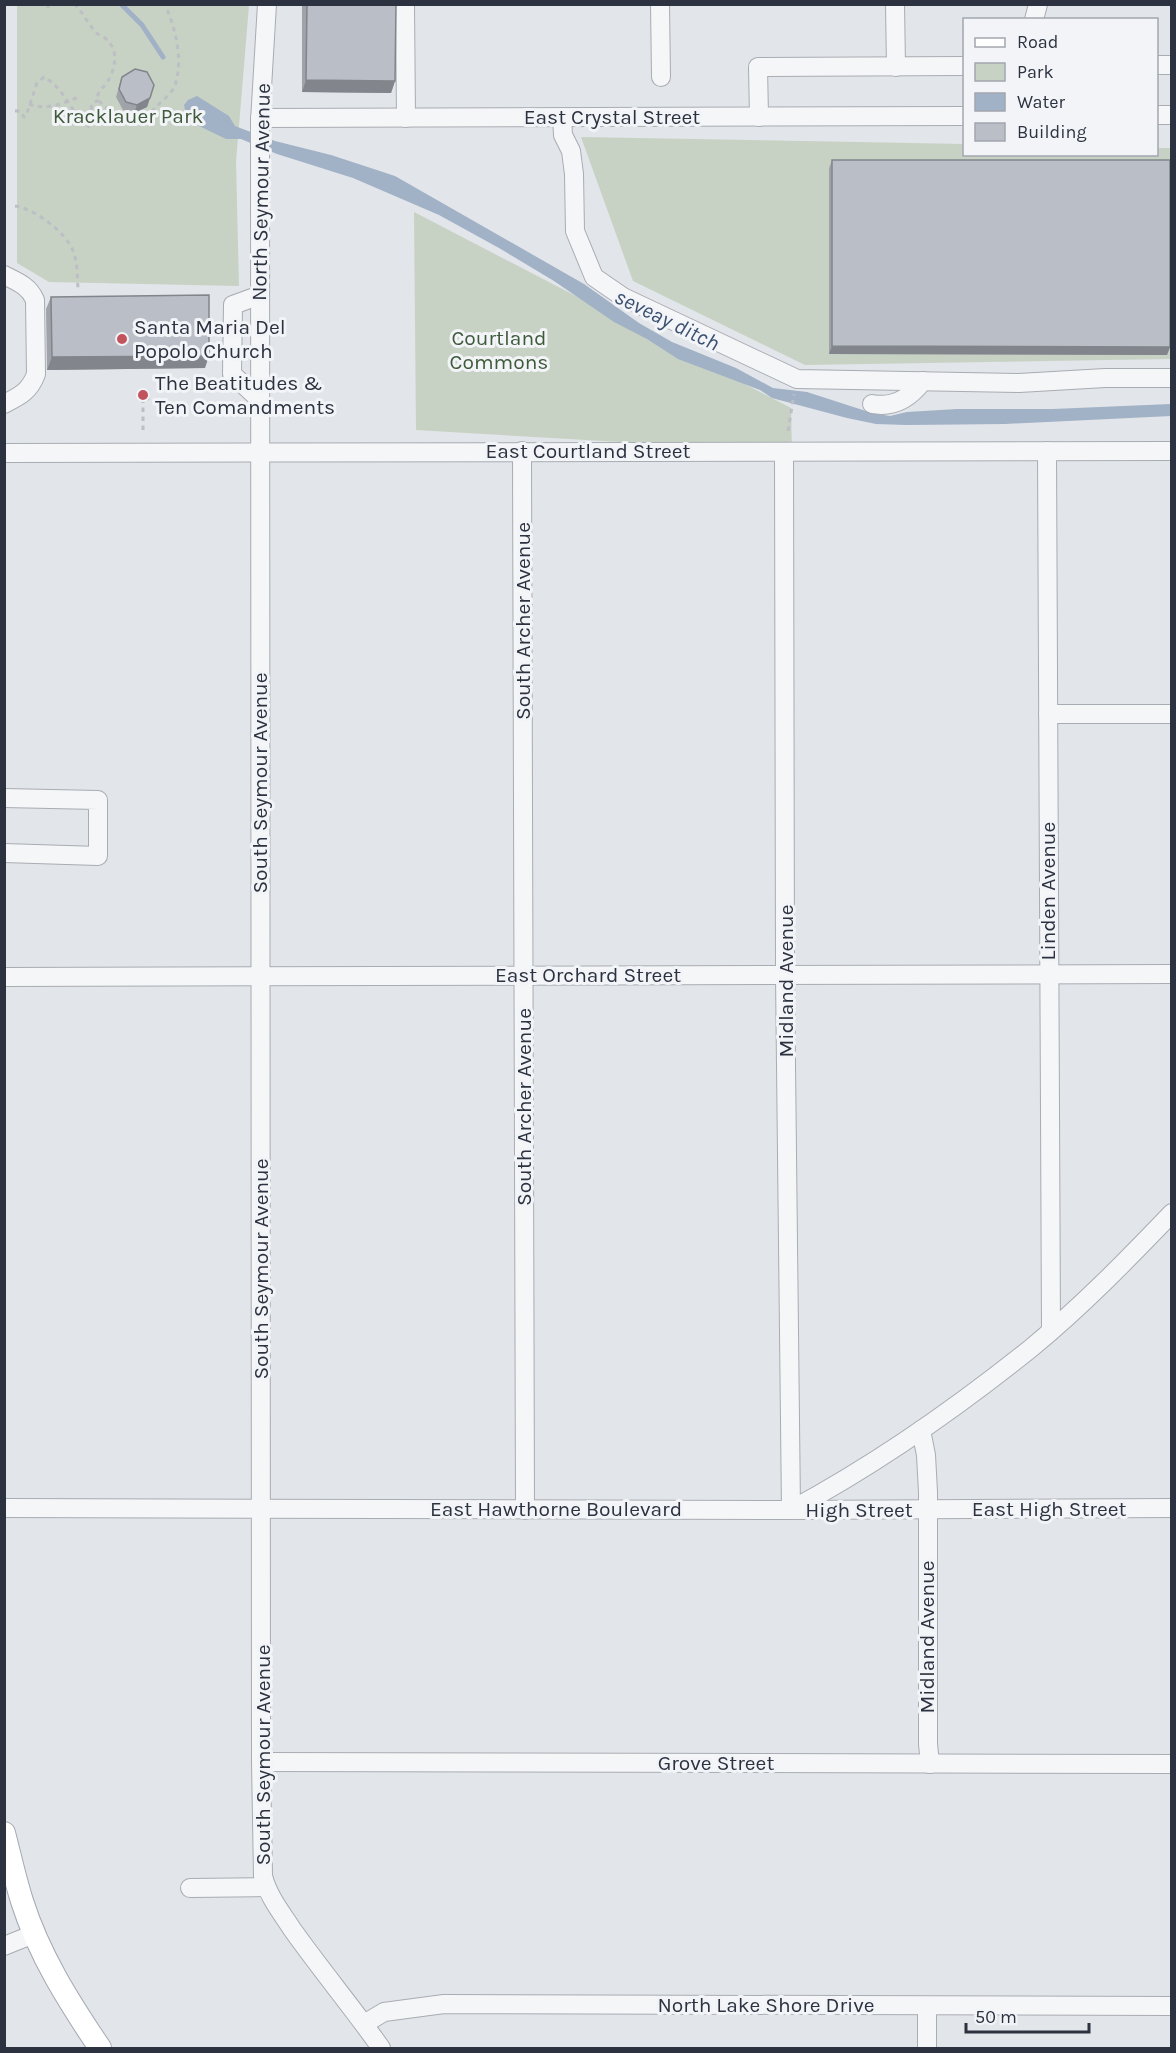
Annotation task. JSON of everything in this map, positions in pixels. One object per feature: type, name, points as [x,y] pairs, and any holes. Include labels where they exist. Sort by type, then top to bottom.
[{"type":"main road","points":[[4,1833],[22,1901],[34,1934],[60,1987],[100,2049]]},
{"type":"street","name":"North Seymour Avenue","points":[[260,452],[260,120],[267,4]]},
{"type":"street","points":[[405,4],[406,118]]},
{"type":"street","points":[[660,4],[661,77]]},
{"type":"street","points":[[895,4],[896,67]]},
{"type":"street","points":[[759,117],[758,67],[963,66]]},
{"type":"street","name":"East Crystal Street","points":[[260,120],[963,116]]},
{"type":"street","points":[[562,117],[563,135],[571,151],[574,174],[575,231],[594,277],[623,297],[797,379],[1019,383],[1105,378],[1172,378]]},
{"type":"street","points":[[4,275],[25,286],[35,300],[36,374],[32,385],[25,393],[4,404]]},
{"type":"street","points":[[260,295],[233,305],[232,363],[232,374],[260,400]]},
{"type":"street","points":[[872,404],[881,406],[899,401],[914,394],[923,381]]},
{"type":"street","name":"South Archer Avenue","points":[[522,451],[525,1510]]},
{"type":"street","name":"Linden Avenue","points":[[1047,451],[1051,1331]]},
{"type":"street","name":"South Seymour Avenue","points":[[260,452],[263,1876],[266,1887],[321,1970],[381,2049]]},
{"type":"street","name":"Midland Avenue","points":[[784,452],[785,975],[791,1510]]},
{"type":"street","name":"East Courtland Street","points":[[4,453],[1172,452]]},
{"type":"street","points":[[1048,714],[1172,714]]},
{"type":"street","points":[[4,798],[98,800],[98,856],[4,853]]},
{"type":"street","name":"East Orchard Street","points":[[4,977],[1172,974]]},
{"type":"street","name":"East Hawthorne Boulevard","points":[[4,1508],[791,1510],[936,1421],[1051,1331],[1134,1253],[1172,1213]]},
{"type":"street","name":"Midland Avenue","points":[[921,1430],[926,1455],[928,1492],[928,1744],[930,1764]]},
{"type":"street","name":"East High Street","points":[[927,1509],[1172,1508]]},
{"type":"street","name":"High Street","points":[[791,1510],[927,1509]]},
{"type":"street","name":"Grove Street","points":[[261,1761],[1172,1764]]},
{"type":"street","points":[[190,1888],[266,1887]]},
{"type":"street","points":[[4,1946],[34,1934]]},
{"type":"street","name":"North Lake Shore Drive","points":[[364,2024],[384,2012],[444,2004],[1172,2006]]},
{"type":"street","points":[[927,2006],[927,2049]]},
{"type":"path","points":[[74,4],[82,11],[96,33],[105,38],[115,50],[116,56],[109,79],[99,90],[98,100],[121,120],[135,122],[151,114],[172,91],[176,83],[178,43],[165,4]]},
{"type":"path","points":[[15,111],[20,111],[24,117],[26,116],[37,83],[44,77],[58,87],[86,128],[92,104],[98,100]]},
{"type":"path","points":[[29,104],[38,107],[59,105],[81,96]]},
{"type":"path","points":[[15,206],[35,213],[64,237],[73,250],[77,264],[78,288]]},
{"type":"path","points":[[788,431],[797,379]]},
{"type":"path","points":[[143,399],[143,430]]},
{"type":"green space","name":"Kracklauer Park","points":[[17,5],[249,5],[236,162],[239,286],[49,282],[17,263]]},
{"type":"green space","points":[[581,137],[963,144],[963,156],[1158,156],[1158,148],[1171,148],[1171,359],[805,365],[633,281]]},
{"type":"green space","name":"Courtland Commons","points":[[414,212],[791,408],[792,452],[416,430]]},
{"type":"water","points":[[197,96],[229,116],[235,126],[275,141],[331,155],[395,176],[584,284],[639,323],[672,342],[736,368],[773,388],[807,392],[872,413],[890,416],[907,412],[957,409],[1053,409],[1171,404],[1171,416],[1005,424],[876,424],[772,398],[760,390],[678,359],[614,322],[554,281],[439,215],[353,178],[277,154],[241,139],[226,139],[195,124],[186,115],[184,105],[188,100]]},
{"type":"building","points":[[307,4],[396,4],[395,81],[306,80]]},
{"type":"building","points":[[135,69],[147,72],[154,85],[150,98],[137,105],[126,102],[119,89],[122,77]]},
{"type":"building","points":[[832,160],[1170,160],[1170,347],[832,346]]},
{"type":"building","name":"Santa Maria Del Popolo Church","points":[[209,295],[209,356],[52,357],[51,297]]},
{"type":"waterway","points":[[121,4],[142,25],[163,57]]},
{"type":"place","name":"Santa Maria Del Popolo Church","points":[[122,339]]},
{"type":"place","name":"The Beatitudes & Ten Comandments","points":[[143,395]]},
{"type":"water label","name":"seveay ditch","points":[[667,320]]}]
